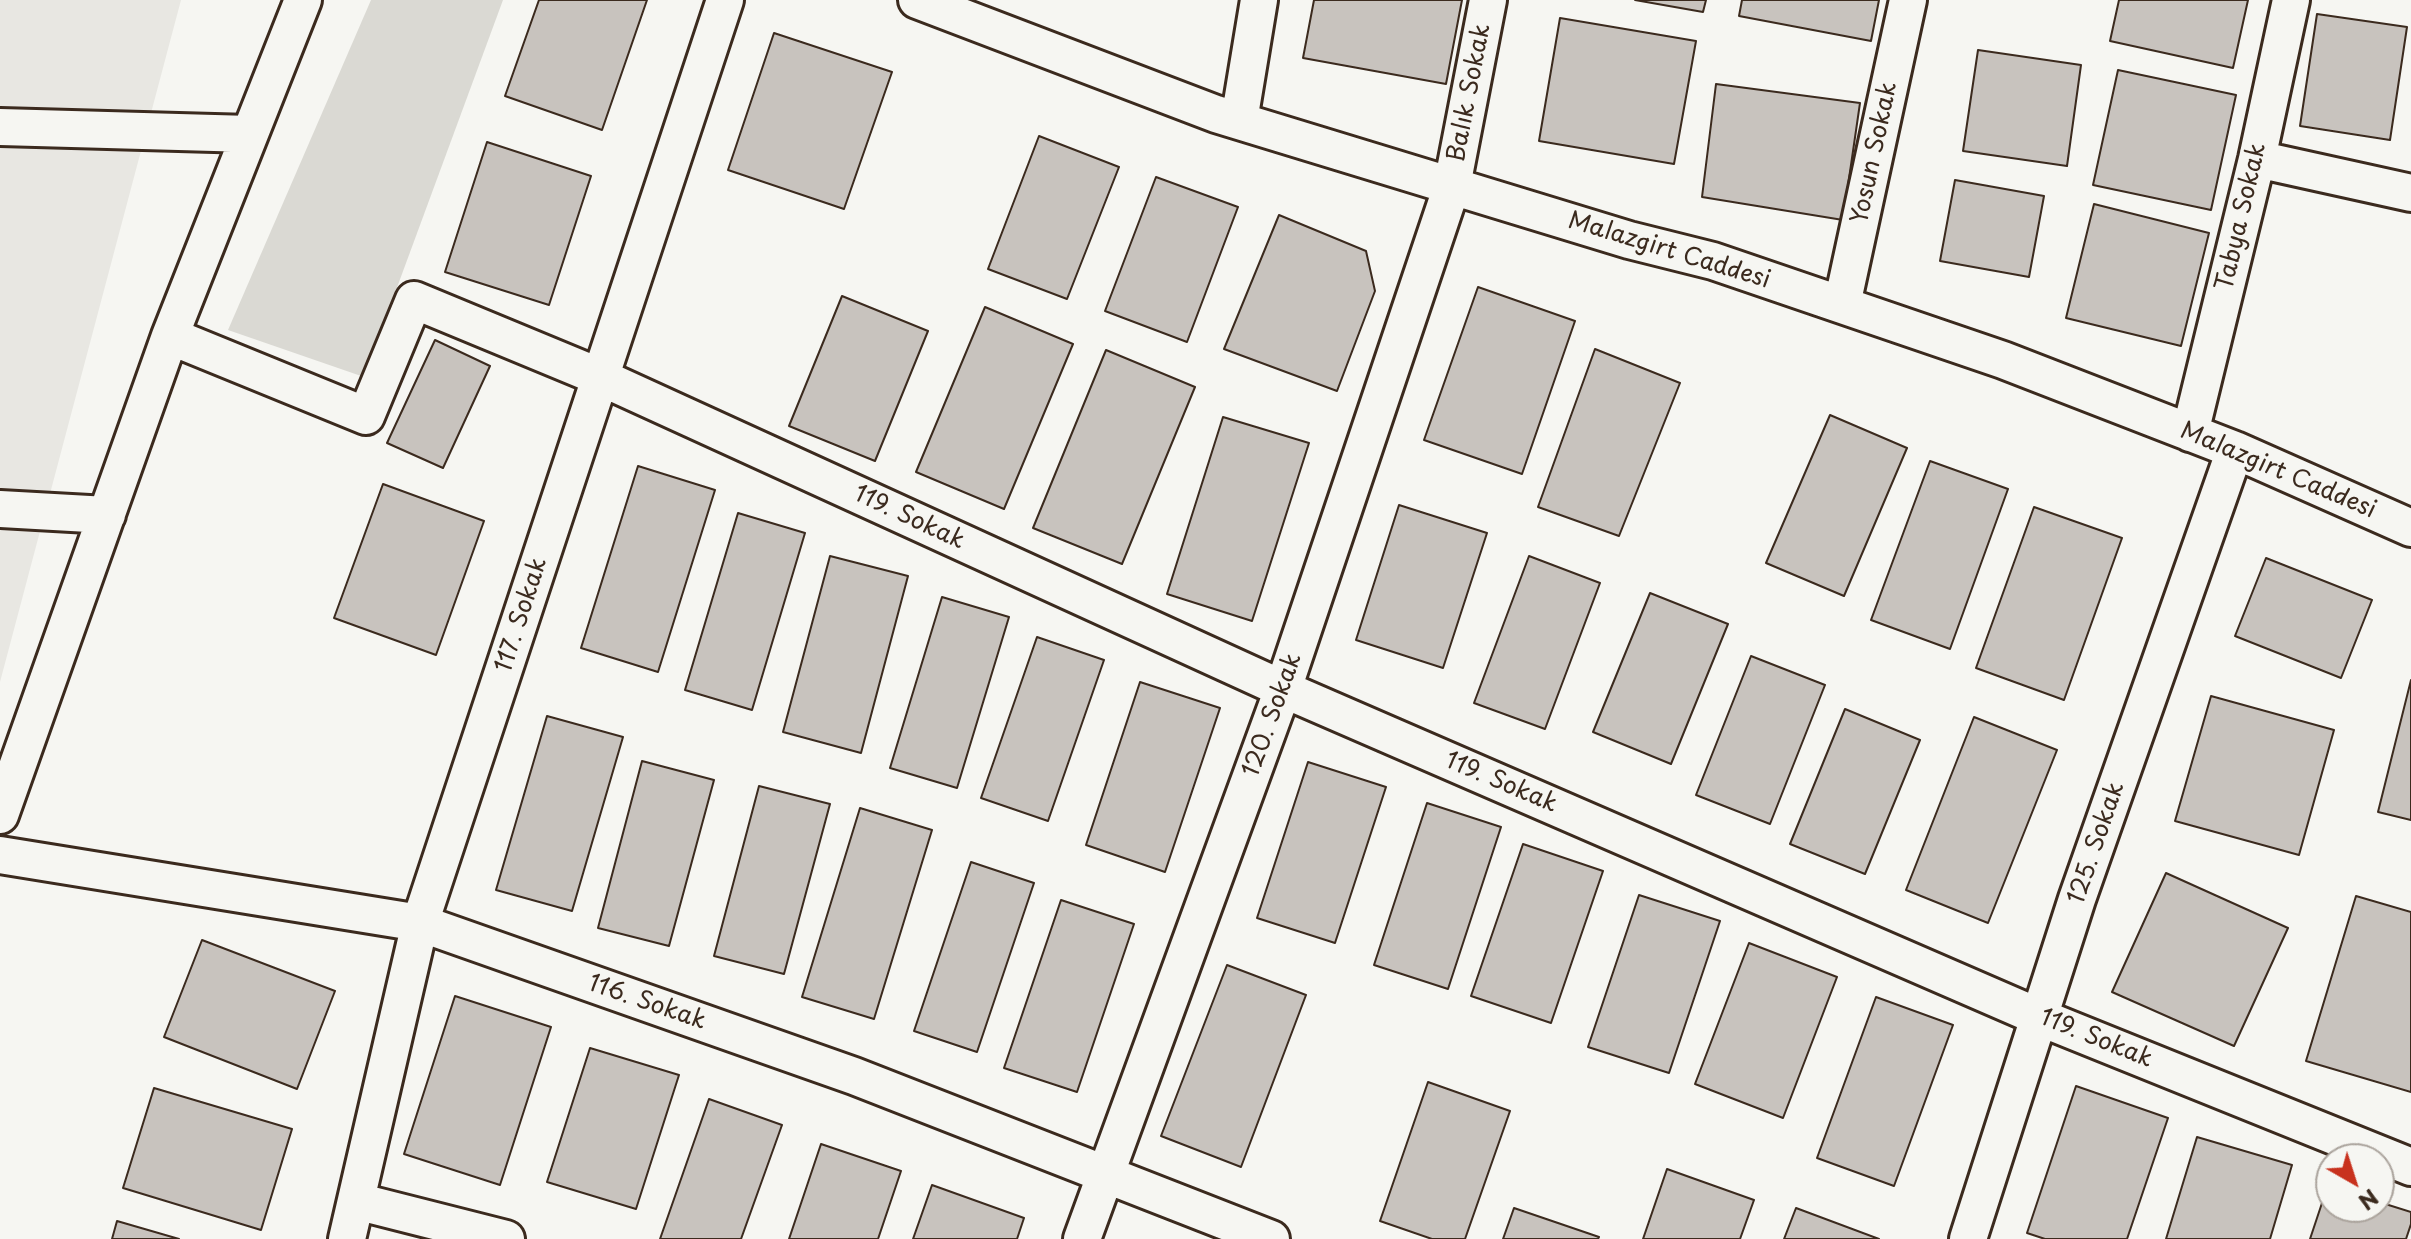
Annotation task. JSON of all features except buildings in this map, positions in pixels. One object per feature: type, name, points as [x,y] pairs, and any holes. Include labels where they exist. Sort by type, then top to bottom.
[{"type":"street","points":[[0,815],[170,336],[303,0]]},
{"type":"street","name":"117. Sokak","points":[[347,1239],[420,923],[725,0]]},
{"type":"street","name":"Malazgirt Caddesi","points":[[917,0],[1239,121],[1629,240],[1713,261],[2003,360],[2235,450],[2411,528]]},
{"type":"street","points":[[1239,121],[1259,0]]},
{"type":"street","name":"Balık Sokak","points":[[1452,186],[1488,0]]},
{"type":"street","name":"Yosun Sokak","points":[[1842,305],[1908,0]]},
{"type":"street","name":"Tabya Sokak","points":[[2190,433],[2257,159],[2291,0]]},
{"type":"street","points":[[0,127],[250,134]]},
{"type":"street","points":[[2257,159],[2411,193]]},
{"type":"street","name":"120. Sokak","points":[[1082,1239],[1283,689],[1452,186]]},
{"type":"street","name":"119. Sokak","points":[[170,336],[366,416],[414,300],[600,377],[1283,689],[2039,1017],[2411,1167]]},
{"type":"street","name":"125. Sokak","points":[[1968,1239],[2077,899],[2235,450]]},
{"type":"street","points":[[0,509],[107,515]]},
{"type":"street","name":"116. Sokak","points":[[0,855],[420,923],[854,1076],[1271,1239]]},
{"type":"street","points":[[356,1201],[506,1239]]},
{"type":"shaded area","points":[[0,0],[181,0],[0,682]]},
{"type":"shaded area","points":[[371,0],[503,0],[364,377],[228,330]]}]
